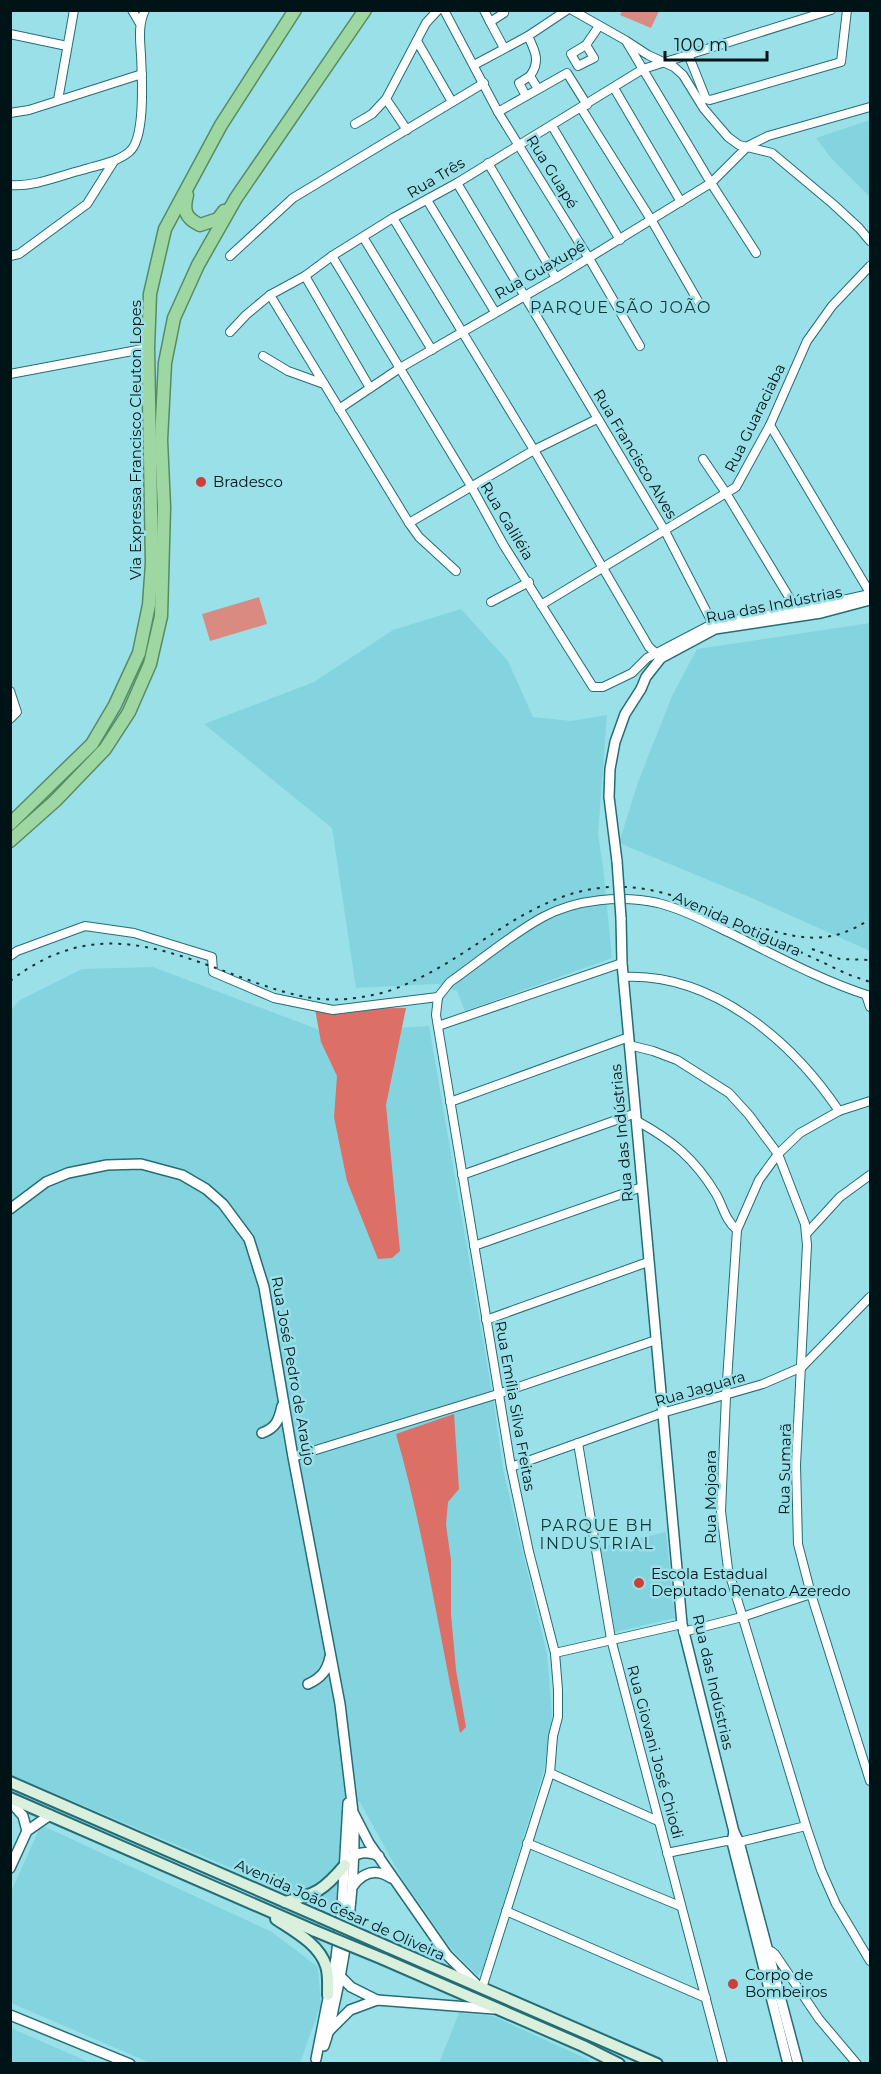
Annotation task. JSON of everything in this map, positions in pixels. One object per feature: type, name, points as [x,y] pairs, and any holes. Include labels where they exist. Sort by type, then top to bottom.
[{"type":"highway","name":"Via Expressa Francisco Cleuton Lopes","points":[[12,820],[92,744],[115,705],[139,654],[149,605],[152,563],[148,348],[150,294],[165,229],[221,125],[295,10]]},
{"type":"highway","name":"Via Expressa Francisco Cleuton Lopes","points":[[10,841],[55,801],[105,749],[129,712],[150,664],[162,608],[164,507],[161,440],[165,363],[174,318],[198,265],[236,198],[366,10]]},
{"type":"highway","points":[[189,185],[184,207],[188,217],[200,225],[218,219],[236,198]]},
{"type":"main road","name":"Avenida João César de Oliveira","points":[[10,1782],[657,2064]]},
{"type":"main road","name":"Avenida João César de Oliveira","points":[[10,1799],[383,1959],[619,2064]]},
{"type":"main road","points":[[285,1902],[319,1891],[331,1882],[345,1866]]},
{"type":"main road","points":[[262,1908],[309,1942],[318,1952],[326,1966],[328,1995]]},
{"type":"main road","points":[[497,2009],[498,2002],[506,1998]]},
{"type":"street","points":[[58,100],[74,10]]},
{"type":"street","points":[[10,185],[38,182],[114,161],[128,154],[136,145],[142,74],[139,22],[132,10]]},
{"type":"street","points":[[139,22],[145,10]]},
{"type":"street","points":[[355,124],[372,114],[386,99],[426,23],[438,10]]},
{"type":"street","name":"Rua Guapé","points":[[444,10],[498,112],[589,258],[640,346]]},
{"type":"street","points":[[484,10],[504,48]]},
{"type":"street","points":[[490,22],[504,13],[502,10]]},
{"type":"street","points":[[474,65],[528,36],[567,10]]},
{"type":"street","points":[[572,10],[648,55],[665,62],[683,75],[704,109],[728,137],[739,145],[772,153],[833,204],[870,241]]},
{"type":"street","name":"Rua Três","points":[[230,332],[270,295],[305,276],[332,256],[393,218],[457,183],[643,69],[831,10]]},
{"type":"street","points":[[688,54],[706,99],[710,100],[841,62],[847,10]]},
{"type":"street","points":[[578,66],[571,54],[586,45],[598,26]]},
{"type":"street","points":[[10,34],[67,46]]},
{"type":"street","points":[[526,96],[519,83],[530,76],[537,63],[537,56],[528,36]]},
{"type":"street","points":[[625,40],[756,253]]},
{"type":"street","points":[[417,41],[452,102]]},
{"type":"street","points":[[498,112],[594,58],[586,45]]},
{"type":"street","points":[[567,73],[698,301]]},
{"type":"street","points":[[10,113],[142,74]]},
{"type":"street","points":[[530,76],[538,89]]},
{"type":"street","points":[[230,256],[293,198],[484,83]]},
{"type":"street","points":[[614,88],[681,202]]},
{"type":"street","points":[[386,99],[407,130]]},
{"type":"street","points":[[748,146],[768,136],[870,107]]},
{"type":"street","points":[[552,126],[620,240]]},
{"type":"street","name":"Rua Guaxupé","points":[[339,409],[400,368],[652,221],[711,183],[748,146]]},
{"type":"street","points":[[10,256],[19,254],[87,204],[114,161]]},
{"type":"street","points":[[488,164],[556,278]]},
{"type":"street","name":"Rua Francisco Alves","points":[[457,183],[665,531],[714,626]]},
{"type":"street","points":[[427,200],[495,312]]},
{"type":"street","points":[[393,218],[534,450],[649,647],[659,656]]},
{"type":"street","points":[[363,237],[432,350]]},
{"type":"street","name":"Rua Galiléia","points":[[332,256],[471,486],[503,544],[593,687],[603,687],[632,673],[647,658]]},
{"type":"street","name":"Rua Guaraciaba","points":[[541,605],[736,487],[770,424],[807,341],[832,306],[870,266]]},
{"type":"street","points":[[305,276],[370,388]]},
{"type":"street","points":[[270,295],[419,537],[456,571]]},
{"type":"street","points":[[10,374],[148,348]]},
{"type":"street","points":[[263,356],[288,371],[324,384]]},
{"type":"street","points":[[410,523],[534,450],[597,418]]},
{"type":"street","points":[[703,459],[798,613],[870,593],[770,424]]},
{"type":"street","points":[[491,602],[529,582]]},
{"type":"street","name":"Rua das Indústrias","points":[[788,2064],[764,1952],[683,1628],[622,963],[617,861],[609,797],[610,769],[615,742],[625,714],[659,656],[714,626],[870,600]]},
{"type":"street","points":[[646,677],[649,647]]},
{"type":"street","points":[[647,658],[659,656]]},
{"type":"street","points":[[10,691],[17,712],[10,718]]},
{"type":"street","name":"Avenida Potiguara","points":[[438,997],[450,982],[544,917],[575,905],[596,901],[638,900],[661,904],[711,924],[783,959],[868,996]]},
{"type":"street","points":[[10,957],[17,951],[85,926],[134,933],[212,957],[213,972],[274,998],[323,1008],[333,1010],[438,997]]},
{"type":"street","points":[[438,1026],[622,963]]},
{"type":"street","points":[[624,977],[646,976],[671,980],[721,1000],[744,1014],[788,1048],[823,1087],[839,1111]]},
{"type":"street","points":[[868,996],[870,1006]]},
{"type":"street","name":"Rua Emília Silva Freitas","points":[[438,997],[436,1016],[498,1394],[529,1552],[555,1653],[558,1690],[558,1717],[553,1736],[550,1773],[480,1987]]},
{"type":"street","points":[[450,1102],[629,1041],[677,1060],[729,1093],[770,1140],[778,1154],[807,1233],[840,1197],[870,1175]]},
{"type":"street","name":"Rua Mojoara","points":[[870,1101],[839,1111],[800,1133],[778,1154],[759,1180],[737,1230],[726,1396],[722,1511],[723,1543],[728,1569],[806,1826],[836,1904],[870,1961]]},
{"type":"street","points":[[462,1175],[636,1117],[658,1132],[701,1169],[729,1223],[737,1230]]},
{"type":"street","name":"Rua José Pedro de Araújo","points":[[10,1209],[46,1182],[68,1173],[107,1164],[141,1164],[182,1175],[206,1189],[223,1204],[237,1222],[252,1247],[264,1287],[293,1457],[340,1704],[354,1812],[369,1843],[447,1955],[480,1987]]},
{"type":"street","points":[[474,1246],[642,1186]]},
{"type":"street","name":"Rua Sumarã","points":[[807,1233],[796,1465],[798,1544],[811,1594],[870,1781]]},
{"type":"street","points":[[486,1320],[648,1262]]},
{"type":"street","name":"Rua Jaguara","points":[[511,1467],[662,1413],[763,1384],[802,1367],[870,1297]]},
{"type":"street","points":[[293,1457],[498,1394],[656,1340]]},
{"type":"street","points":[[262,1433],[272,1429],[279,1420],[283,1401]]},
{"type":"street","name":"Rua Giovani José Chiodi","points":[[578,1443],[611,1639],[723,2064]]},
{"type":"street","points":[[555,1653],[611,1639],[742,1617],[811,1594]]},
{"type":"street","points":[[308,1684],[324,1673],[330,1654]]},
{"type":"street","points":[[550,1773],[658,1821]]},
{"type":"street","name":"Rua José Pedro de Araújo","points":[[339,1935],[350,1784]]},
{"type":"street","points":[[10,1799],[23,1816],[27,1831]]},
{"type":"street","points":[[315,2061],[320,2055],[329,2031],[340,1976],[353,1886],[354,1812]]},
{"type":"street","points":[[10,1868],[27,1831],[50,1815]]},
{"type":"street","points":[[667,1853],[806,1826]]},
{"type":"street","points":[[527,1842],[680,1906]]},
{"type":"street","points":[[345,1866],[354,1855],[365,1852],[379,1856]]},
{"type":"street","points":[[353,1886],[358,1878],[370,1872],[382,1873],[395,1881]]},
{"type":"street","points":[[506,1911],[706,1998]]},
{"type":"street","points":[[339,1935],[340,1976],[351,1987],[376,2000],[497,2009]]},
{"type":"street","points":[[315,2061],[339,1935]]},
{"type":"street","points":[[764,1952],[775,1954],[819,2019],[857,2064]]},
{"type":"street","name":"Rua das Indústrias","points":[[764,1952],[798,2064]]},
{"type":"street","points":[[435,1967],[444,1963],[447,1955]]},
{"type":"street","points":[[329,2031],[351,2010],[376,2000]]},
{"type":"street","points":[[10,2015],[130,2064]]},
{"type":"shaded area","points":[[622,11],[659,11],[651,28],[620,15]]},
{"type":"shaded area","points":[[870,120],[870,197],[831,158],[816,138]]},
{"type":"shaded area","points":[[259,597],[267,624],[210,641],[202,614]]},
{"type":"shaded area","points":[[461,609],[508,661],[533,717],[571,721],[607,715],[598,834],[612,958],[465,1011],[457,991],[438,984],[356,988],[332,828],[204,724],[314,682],[393,630]]},
{"type":"shaded area","points":[[870,623],[870,951],[747,896],[619,843],[638,782],[672,696],[697,649]]},
{"type":"shaded area","points":[[153,967],[325,1032],[429,1026],[494,1404],[503,1469],[547,1654],[552,1716],[544,1770],[483,1970],[477,1975],[452,1950],[401,1877],[360,1802],[348,1804],[338,1913],[11,1775],[11,1010],[20,1000],[82,969]]},
{"type":"shaded area","points":[[406,1008],[386,1105],[400,1251],[392,1258],[378,1259],[347,1181],[334,1117],[337,1076],[321,1042],[315,1009]]},
{"type":"shaded area","points":[[454,1414],[459,1489],[448,1502],[446,1525],[451,1560],[451,1614],[456,1670],[466,1727],[460,1733],[423,1545],[396,1434]]},
{"type":"shaded area","name":"Escola Estadual Deputado Renato Azeredo","points":[[666,1532],[675,1618],[615,1632],[600,1547]]},
{"type":"shaded area","points":[[41,1825],[272,1932],[318,1967],[321,2004],[300,2063],[153,2064],[11,2003],[11,1892]]},
{"type":"shaded area","points":[[459,2013],[493,2016],[589,2060],[587,2064],[439,2063]]},
{"type":"shaded area","points":[[11,2028],[91,2063],[11,2063]]},
{"type":"railway","points":[[10,981],[42,961],[72,949],[102,944],[131,945],[160,950],[190,959],[300,996],[335,1000],[362,997],[397,988],[432,972],[536,908],[564,896],[593,889],[625,887],[658,892],[688,901],[847,974],[870,982]]},
{"type":"railway","points":[[766,929],[794,936],[820,938],[844,932],[870,919]]},
{"type":"railway","points":[[812,949],[840,959],[870,960]]},
{"type":"place","name":"Bradesco","points":[[201,482]]},
{"type":"place","name":"Escola Estadual Deputado Renato Azeredo","points":[[639,1583]]},
{"type":"place","name":"Corpo de Bombeiros","points":[[733,1984]]},
{"type":"district","name":"PARQUE SÃO JOÃO","points":[[621,307]]},
{"type":"district","name":"PARQUE BH INDUSTRIAL","points":[[597,1534]]}]
